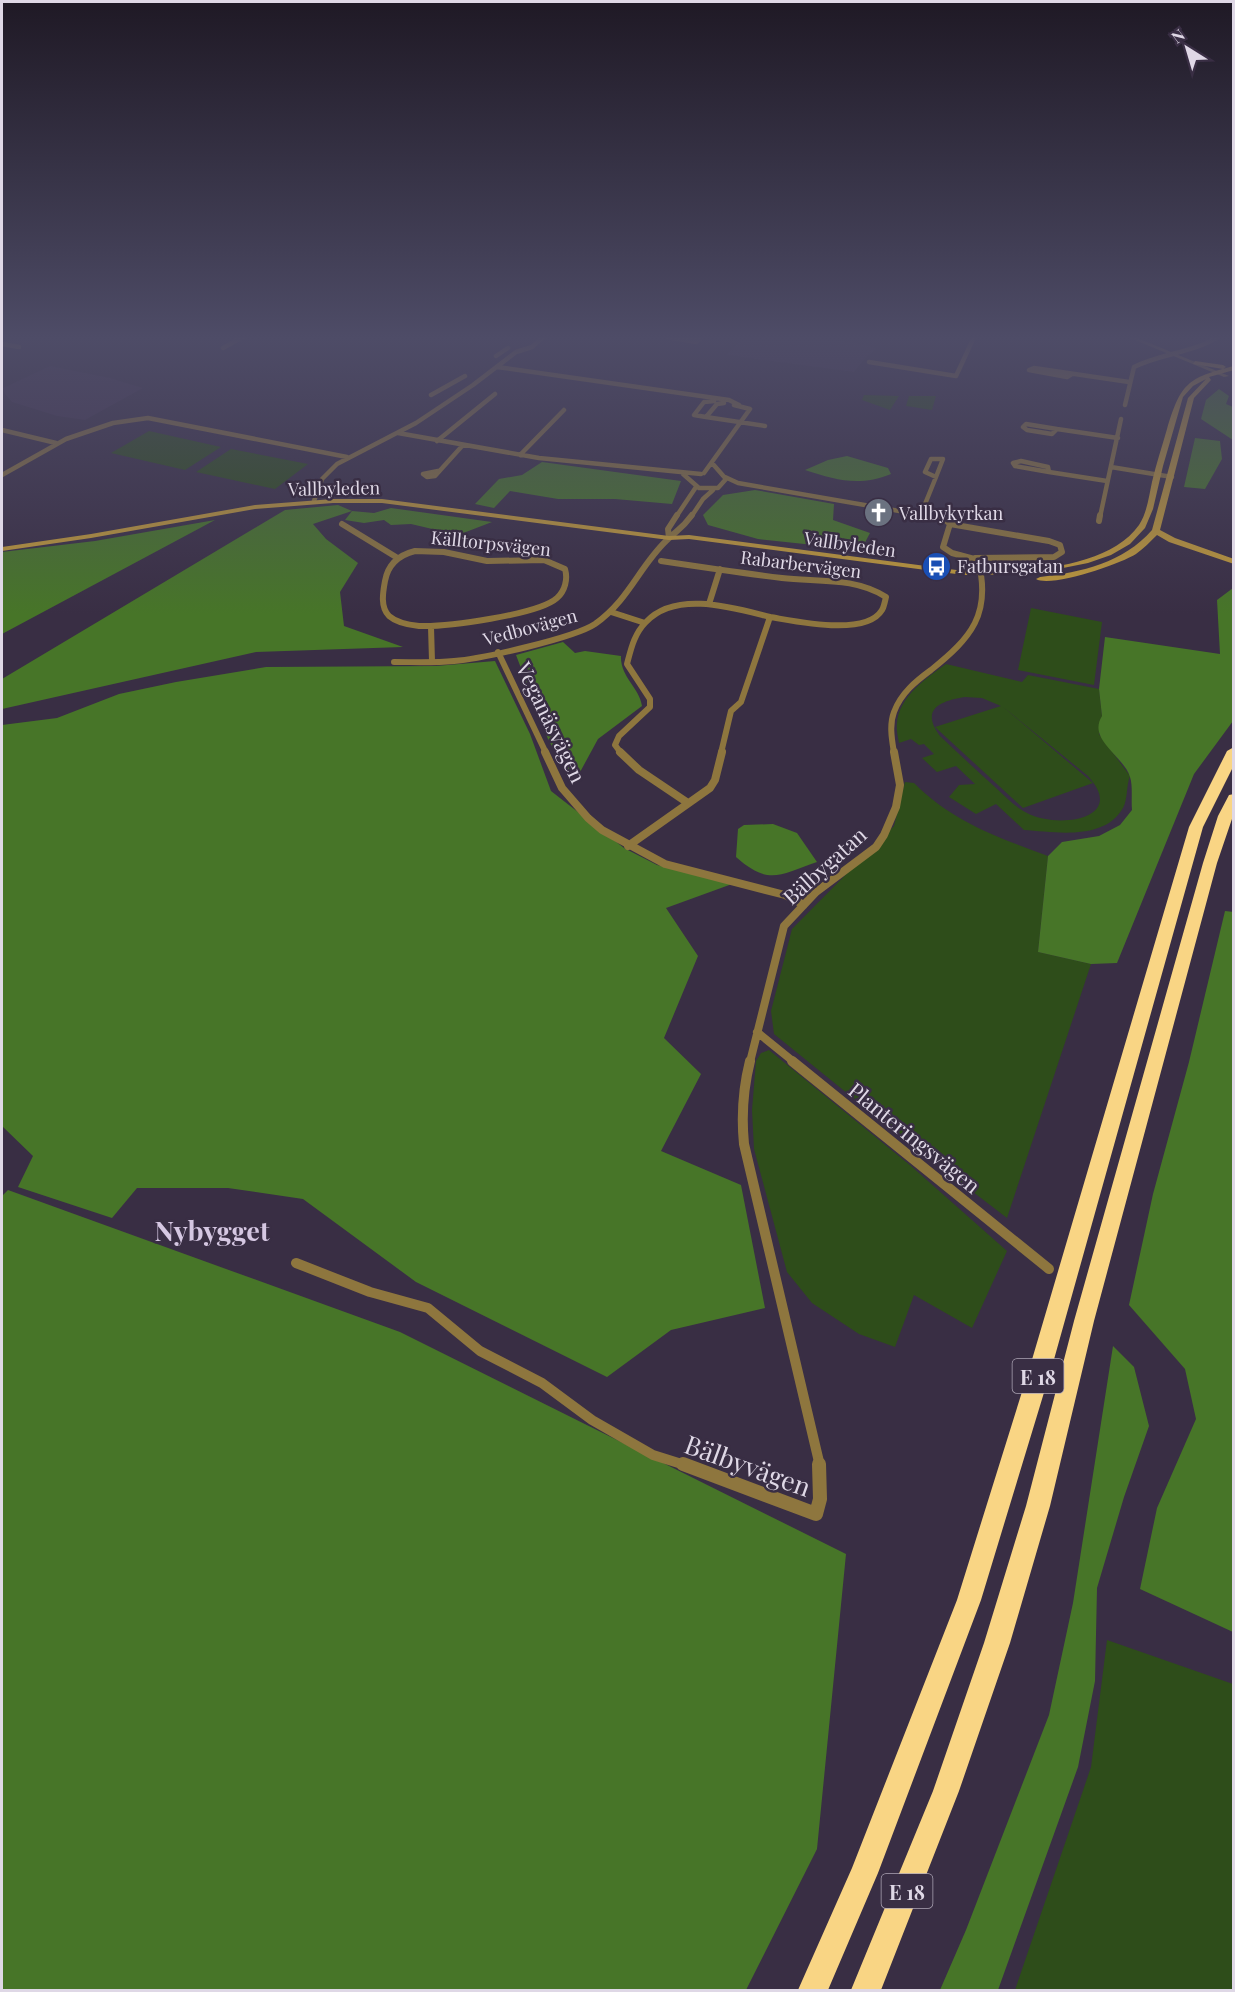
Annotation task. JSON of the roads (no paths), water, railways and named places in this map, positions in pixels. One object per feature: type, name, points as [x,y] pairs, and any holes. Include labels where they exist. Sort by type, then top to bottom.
[{"type":"highway","name":"E 18","points":[[813,1990],[864,1873],[969,1600],[1042,1363],[1196,827],[1233,751]]},
{"type":"highway","name":"E 18","points":[[866,1990],[946,1791],[997,1644],[1038,1506],[1084,1321],[1210,863],[1233,798]]},
{"type":"main road","name":"Vallbyleden","points":[[982,578],[1079,563],[1125,543],[1141,527],[1149,511],[1171,428]]},
{"type":"main road","name":"Vallbyleden","points":[[2,549],[255,507],[314,501],[382,501],[669,538],[689,537],[1006,582],[1046,578],[1099,567],[1130,553],[1148,540],[1156,531],[1184,428]]},
{"type":"main road","points":[[1141,527],[1233,562]]},
{"type":"main road","points":[[1156,531],[1164,531],[1205,547],[1208,551]]},
{"type":"main road","points":[[1148,540],[1172,540]]},
{"type":"street","points":[[3,473],[56,443],[99,428]]},
{"type":"street","points":[[199,428],[347,457]]},
{"type":"street","points":[[314,501],[327,473],[347,457],[407,428]]},
{"type":"street","points":[[437,441],[453,428]]},
{"type":"street","points":[[519,455],[546,428]]},
{"type":"street","points":[[712,463],[726,481],[700,502],[681,530],[669,538],[668,529],[696,486],[696,479],[712,463],[737,428]]},
{"type":"street","points":[[1024,428],[1052,434],[1058,429]]},
{"type":"street","points":[[1051,428],[1118,438]]},
{"type":"street","points":[[1099,521],[1120,428]]},
{"type":"street","points":[[2,430],[56,443]]},
{"type":"street","points":[[398,434],[519,455],[683,474],[723,476],[738,483],[943,518],[950,524],[1049,541],[1060,545],[1062,552],[1054,557],[975,558],[952,553],[943,547],[950,524]]},
{"type":"street","points":[[438,471],[463,445]]},
{"type":"street","points":[[1048,472],[1048,467],[1041,464],[1019,461],[1013,463],[1015,466],[1048,472],[1107,481]]},
{"type":"street","points":[[1111,467],[1172,477]]},
{"type":"street","points":[[683,474],[696,486],[713,490]]},
{"type":"street","points":[[921,514],[936,477]]},
{"type":"street","points":[[720,486],[738,483]]},
{"type":"street","points":[[342,524],[396,557]]},
{"type":"street","name":"Vedbovägen","points":[[394,662],[454,661],[573,633],[593,625],[611,612],[669,538]]},
{"type":"street","name":"Källtorpsvägen","points":[[430,550],[487,561],[544,560],[559,565],[567,573],[562,591],[556,598],[541,606],[431,627],[400,622],[387,615],[382,609],[382,588],[388,570],[396,557],[415,551],[430,550]]},
{"type":"street","points":[[975,558],[978,560],[982,578]]},
{"type":"street","name":"Rabarbervägen","points":[[661,561],[861,586],[878,590],[886,597],[886,608],[879,616],[863,624],[825,624],[770,616]]},
{"type":"street","name":"Rabarbervägen","points":[[709,604],[720,569]]},
{"type":"street","name":"Bälbygatan","points":[[784,926],[834,877],[876,847],[884,835],[896,807],[900,785],[891,733],[894,712],[910,686],[958,648],[970,634],[979,618],[982,578]]},
{"type":"street","points":[[628,846],[710,788],[715,780],[731,711],[741,702],[770,616],[709,604],[683,604],[664,609],[645,623],[634,636],[627,664],[650,699],[650,707],[619,736],[615,745],[623,757],[688,803]]},
{"type":"street","points":[[611,612],[645,623]]},
{"type":"street","points":[[431,627],[432,661]]},
{"type":"street","name":"Veganäsvägen","points":[[498,652],[567,796],[602,830],[628,846],[666,864],[785,895],[804,905]]},
{"type":"street","name":"Bälbyvägen","points":[[296,1263],[370,1292],[428,1308],[480,1351],[542,1383],[592,1420],[653,1455],[696,1468],[816,1514],[820,1499],[821,1471],[799,1385],[743,1133],[744,1086],[784,926]]},
{"type":"street","name":"Planteringsvägen","points":[[757,1032],[1049,1269]]},
{"type":"place","name":"Vallbykyrkan","points":[[878,513]]},
{"type":"place","name":"Fatbursgatan","points":[[936,566]]},
{"type":"district","name":"Nybygget","points":[[212,1230]]}]
